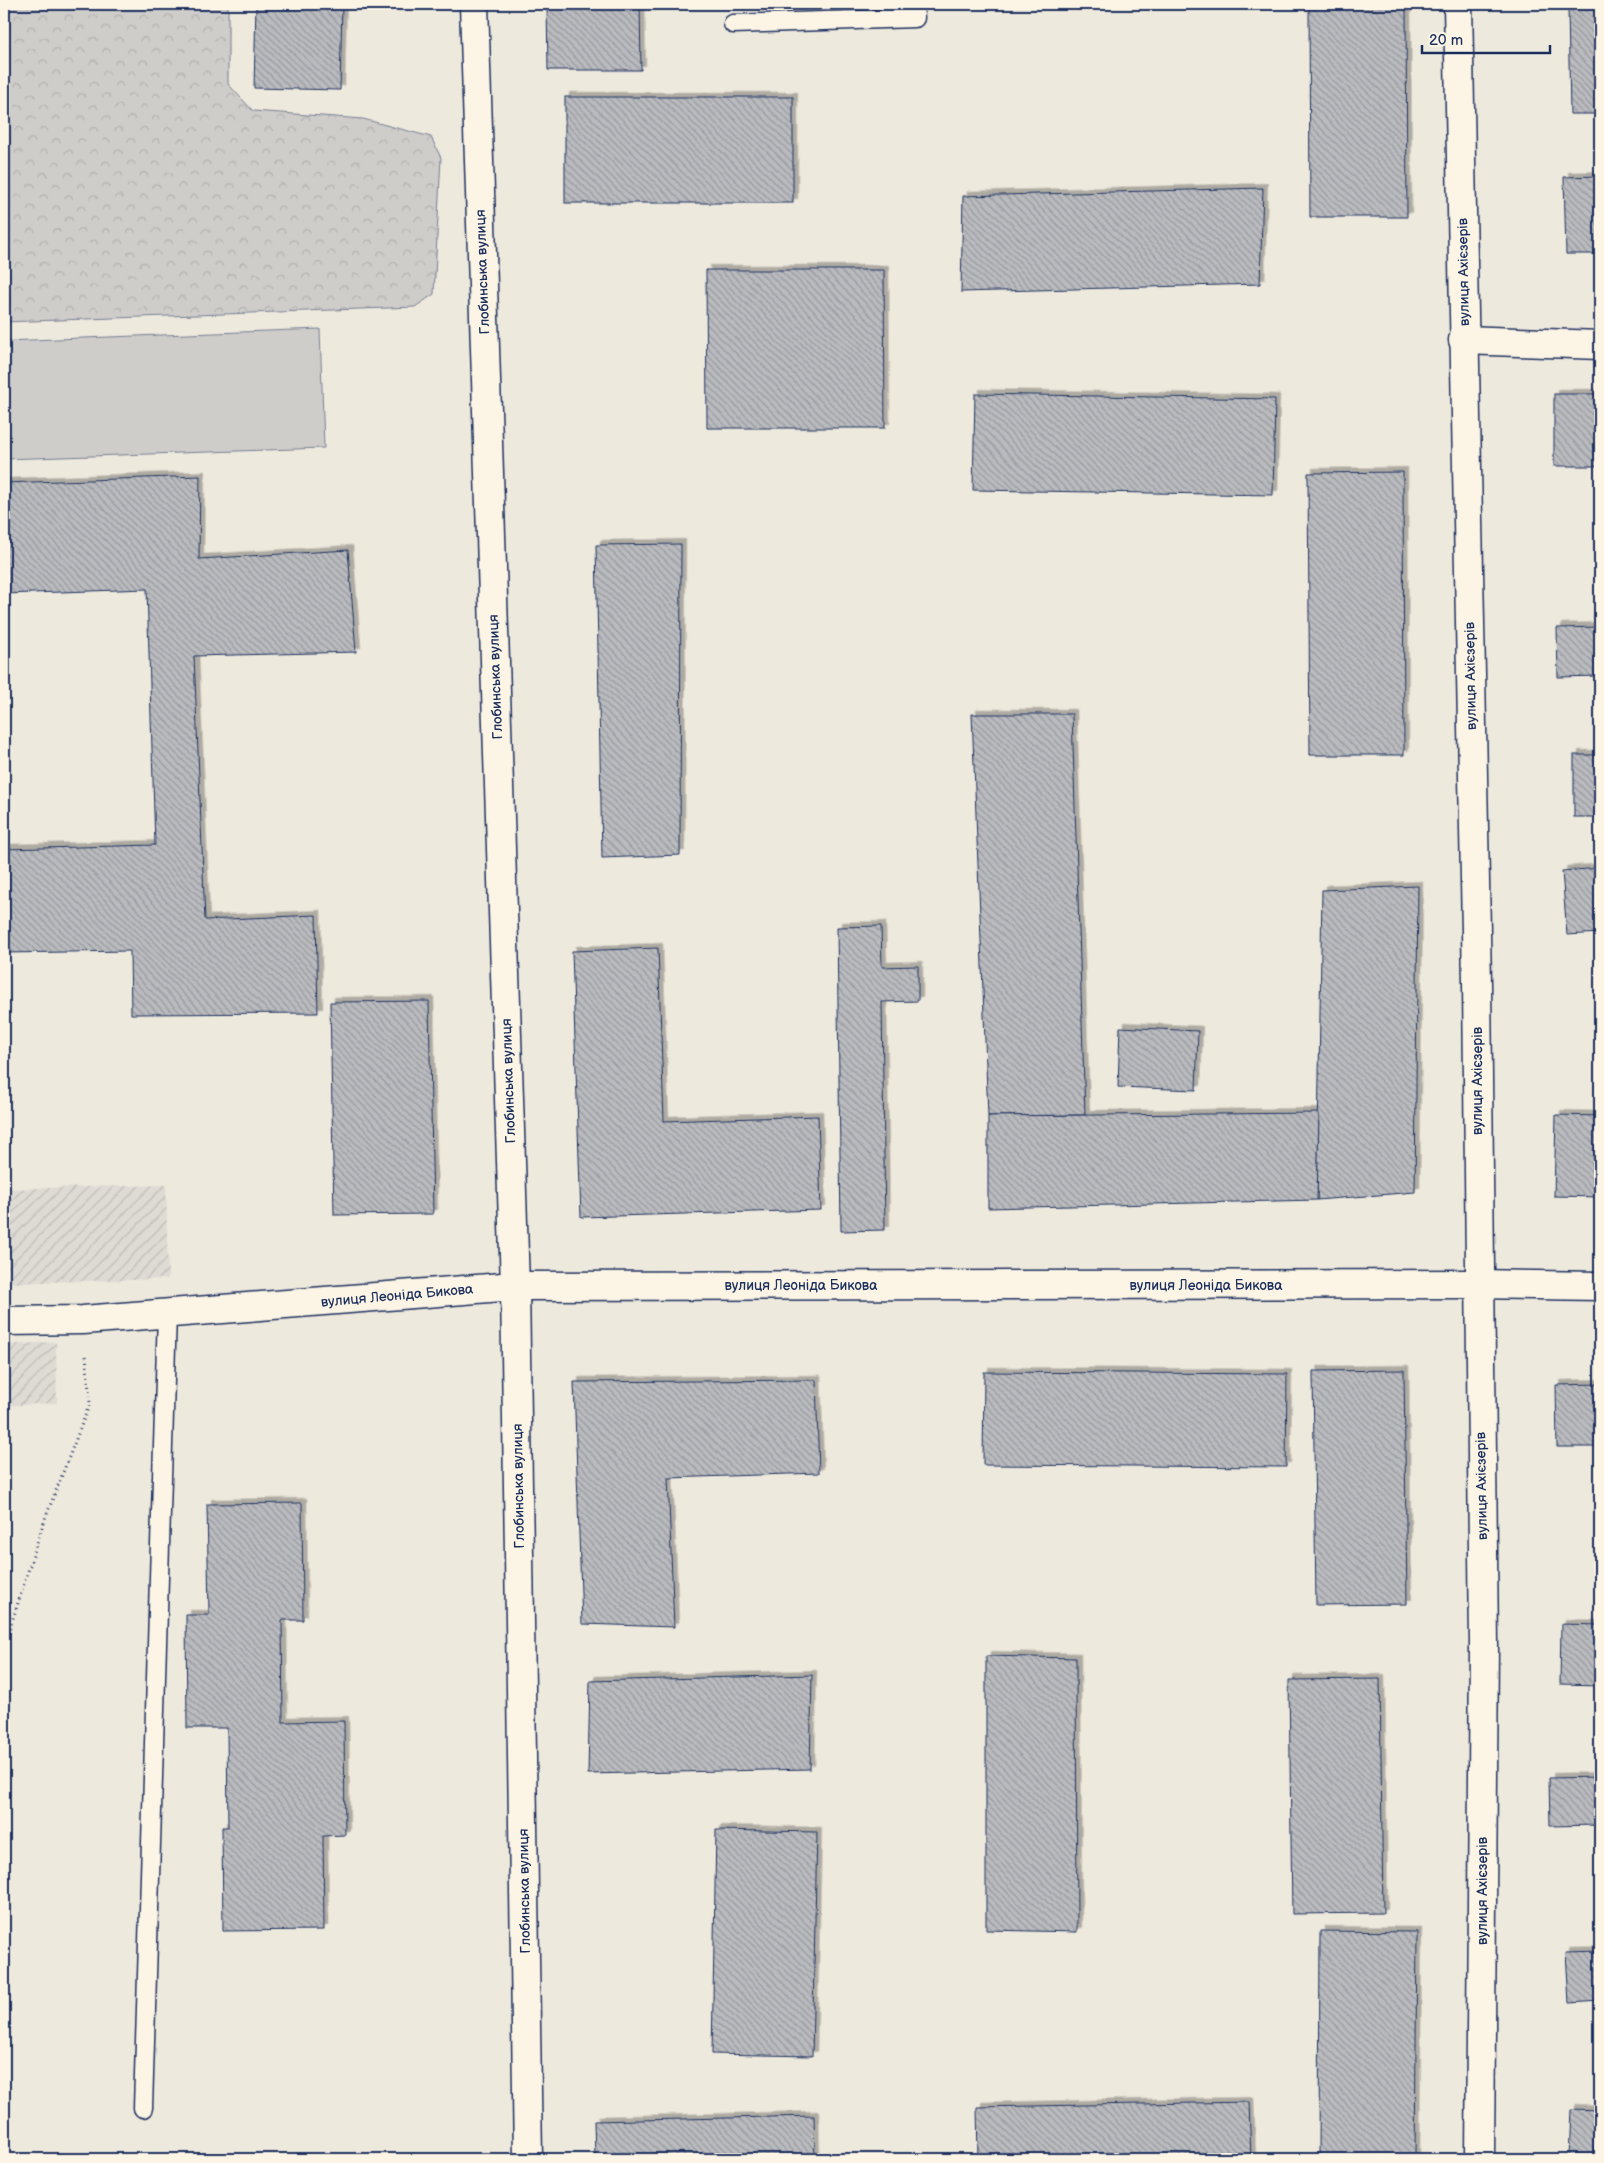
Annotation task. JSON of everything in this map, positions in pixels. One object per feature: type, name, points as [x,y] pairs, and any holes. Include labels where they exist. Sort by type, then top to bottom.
[{"type":"street","name":"Глобинська вулиця","points":[[474,4],[515,1286],[528,2159]]},
{"type":"street","name":"вулиця Ахієзерів","points":[[1458,4],[1477,983],[1478,1284],[1484,1646],[1480,2159]]},
{"type":"street","points":[[1464,340],[1600,345]]},
{"type":"street","name":"вулиця Леоніда Бикова","points":[[4,1321],[83,1320],[515,1286],[1478,1284],[1600,1286]]},
{"type":"lane","points":[[733,24],[915,18],[914,4]]},
{"type":"lane","points":[[143,2108],[167,1313]]},
{"type":"path","points":[[4,1647],[43,1524],[90,1403],[83,1320]]},
{"type":"shaded area","points":[[166,1185],[168,1279],[4,1283],[4,1189]]},
{"type":"shaded area","points":[[56,1342],[57,1403],[4,1406],[4,1345]]},
{"type":"green space","points":[[4,4],[228,4],[228,84],[253,111],[363,119],[431,137],[441,158],[434,294],[415,307],[4,322]]},
{"type":"green space","points":[[320,329],[324,448],[4,459],[4,341]]},
{"type":"building","points":[[256,4],[342,4],[340,90],[254,88]]},
{"type":"building","points":[[547,4],[640,4],[641,70],[548,70]]},
{"type":"building","points":[[1309,4],[1406,4],[1407,217],[1310,217]]},
{"type":"building","points":[[1568,9],[1600,9],[1600,114],[1570,114]]},
{"type":"building","points":[[565,97],[793,97],[793,203],[565,203]]},
{"type":"building","points":[[1600,176],[1600,254],[1566,254],[1564,177]]},
{"type":"building","points":[[1263,188],[1260,284],[961,292],[963,196]]},
{"type":"building","points":[[706,270],[884,270],[885,428],[707,428]]},
{"type":"building","points":[[975,394],[1275,399],[1273,495],[973,490]]},
{"type":"building","points":[[1554,394],[1600,394],[1600,466],[1554,466]]},
{"type":"building","points":[[1403,472],[1404,755],[1310,755],[1308,473]]},
{"type":"building","points":[[200,476],[199,559],[348,550],[356,652],[194,656],[205,920],[316,915],[318,1013],[131,1014],[130,951],[4,953],[4,849],[155,845],[147,589],[4,594],[4,483]]},
{"type":"building","points":[[681,544],[680,855],[602,858],[596,545]]},
{"type":"building","points":[[1600,627],[1600,676],[1558,677],[1557,628]]},
{"type":"building","points":[[972,714],[1072,714],[1085,1115],[988,1116]]},
{"type":"building","points":[[1574,755],[1600,755],[1600,817],[1574,817]]},
{"type":"building","points":[[1600,868],[1600,933],[1567,935],[1562,871]]},
{"type":"building","points":[[1418,886],[1415,1192],[1317,1200],[1322,890]]},
{"type":"building","points":[[881,926],[882,967],[918,966],[918,1001],[882,1002],[885,1230],[841,1231],[837,927]]},
{"type":"building","points":[[658,948],[664,1121],[818,1116],[821,1210],[581,1217],[572,951]]},
{"type":"building","points":[[429,1001],[433,1214],[334,1215],[330,1002]]},
{"type":"building","points":[[1120,1027],[1198,1031],[1196,1090],[1118,1087]]},
{"type":"building","points":[[1319,1113],[1317,1200],[988,1208],[988,1116]]},
{"type":"building","points":[[1556,1115],[1600,1116],[1600,1197],[1554,1196]]},
{"type":"building","points":[[1404,1370],[1407,1604],[1316,1605],[1313,1371]]},
{"type":"building","points":[[984,1372],[1287,1374],[1286,1467],[983,1465]]},
{"type":"building","points":[[816,1380],[819,1473],[668,1478],[674,1627],[582,1624],[574,1382]]},
{"type":"building","points":[[1600,1384],[1600,1447],[1557,1447],[1556,1385]]},
{"type":"building","points":[[302,1503],[303,1620],[282,1620],[283,1722],[344,1721],[345,1835],[323,1836],[324,1930],[223,1931],[222,1827],[228,1827],[227,1728],[187,1728],[186,1615],[209,1615],[207,1504]]},
{"type":"building","points":[[1561,1624],[1600,1625],[1600,1685],[1560,1684]]},
{"type":"building","points":[[986,1656],[1076,1658],[1077,1932],[986,1930]]},
{"type":"building","points":[[812,1675],[810,1769],[588,1774],[590,1681]]},
{"type":"building","points":[[1380,1679],[1383,1913],[1292,1914],[1289,1680]]},
{"type":"building","points":[[1600,1777],[1600,1825],[1550,1826],[1549,1778]]},
{"type":"building","points":[[716,1830],[817,1832],[812,2056],[712,2054]]},
{"type":"building","points":[[1320,1931],[1417,1932],[1415,2159],[1319,2159]]},
{"type":"building","points":[[1600,1951],[1600,2001],[1569,2003],[1566,1952]]},
{"type":"building","points":[[1249,2102],[1251,2159],[978,2159],[977,2107]]},
{"type":"building","points":[[1571,2109],[1600,2110],[1600,2159],[1569,2159]]},
{"type":"building","points":[[814,2116],[815,2159],[595,2159],[594,2121]]}]
